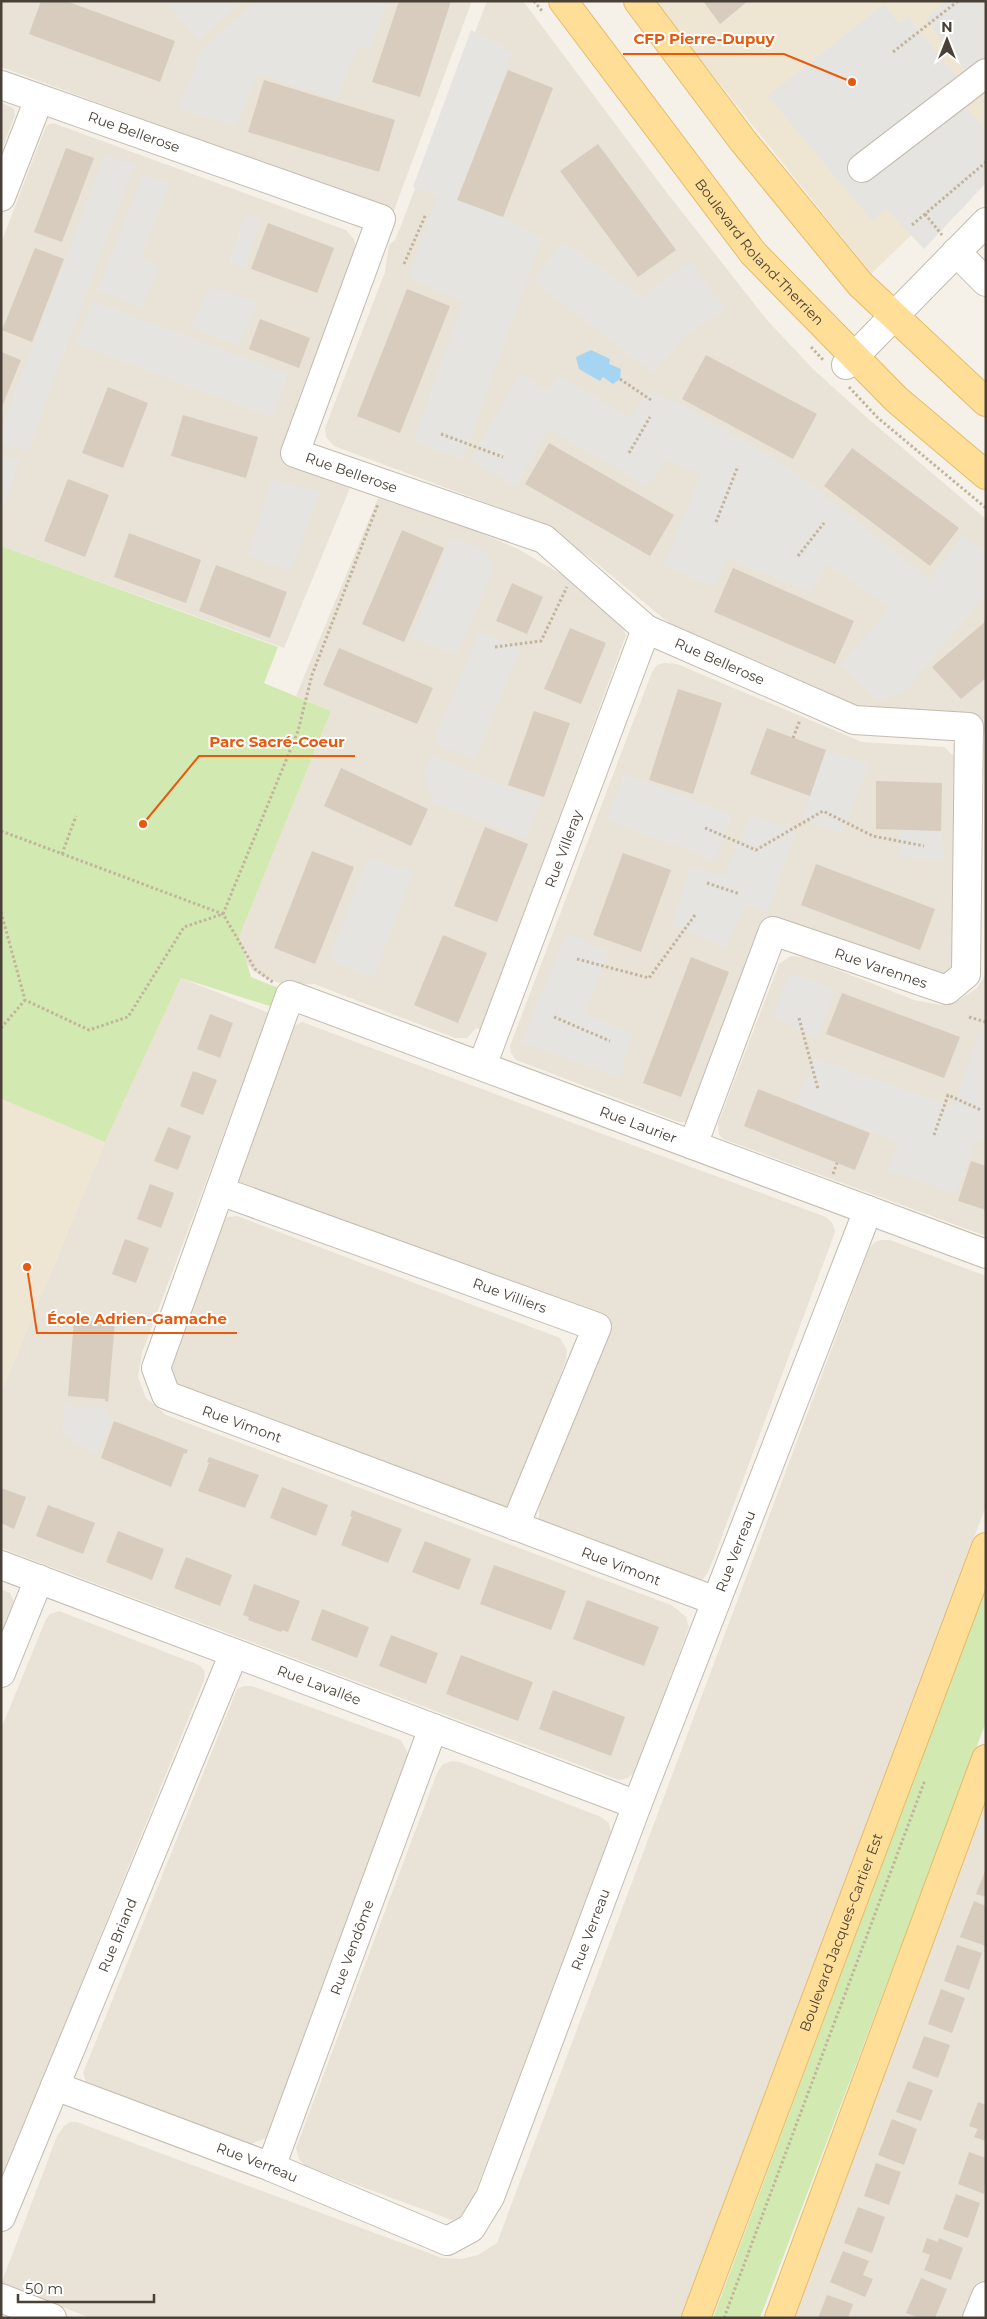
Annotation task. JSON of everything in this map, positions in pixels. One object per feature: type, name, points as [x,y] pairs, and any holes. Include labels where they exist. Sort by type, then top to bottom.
[{"type":"main road","name":"Boulevard Roland-Therrien","points":[[563,1],[753,253],[850,361],[986,475]]},
{"type":"main road","points":[[638,1],[742,141],[860,284],[986,402]]},
{"type":"main road","name":"Boulevard Jacques-Cartier Est","points":[[696,2318],[986,1547]]},
{"type":"main road","points":[[779,2318],[986,1759]]},
{"type":"street","points":[[862,168],[986,73]]},
{"type":"street","name":"Rue Bellerose","points":[[1,85],[381,219],[295,453],[544,540],[646,629],[854,720],[969,727]]},
{"type":"street","points":[[1,197],[40,99]]},
{"type":"street","points":[[850,361],[986,222]]},
{"type":"street","points":[[956,252],[986,282]]},
{"type":"street","name":"Rue Villeray","points":[[482,1066],[646,629]]},
{"type":"street","name":"Rue Varennes","points":[[693,1145],[773,932],[947,990],[966,974],[969,727]]},
{"type":"street","name":"Rue Laurier","points":[[290,995],[986,1254]]},
{"type":"street","name":"Rue Vimont","points":[[290,995],[156,1368],[166,1396],[716,1601]]},
{"type":"street","name":"Rue Villiers","points":[[220,1191],[597,1328],[515,1526]]},
{"type":"street","name":"Rue Verreau","points":[[55,2086],[271,2167],[447,2241],[471,2228],[490,2197],[637,1805],[868,1210]]},
{"type":"street","name":"Rue Lavallée","points":[[1,1565],[637,1805]]},
{"type":"street","points":[[1,1673],[39,1579]]},
{"type":"street","name":"Rue Briand","points":[[1,2217],[234,1653]]},
{"type":"street","name":"Rue Vendôme","points":[[271,2167],[433,1728]]},
{"type":"street","points":[[977,2318],[986,2296]]},
{"type":"street","points":[[1,2298],[52,2318]]},
{"type":"path","points":[[893,52],[958,1]]},
{"type":"path","points":[[912,225],[986,162]]},
{"type":"path","points":[[404,264],[426,214]]},
{"type":"path","points":[[620,379],[650,400]]},
{"type":"path","points":[[629,453],[650,417]]},
{"type":"path","points":[[441,434],[503,457]]},
{"type":"path","points":[[716,522],[738,466]]},
{"type":"path","points":[[24,1000],[89,1030],[128,1017],[184,927],[224,914],[298,731],[312,675],[386,484]]},
{"type":"path","points":[[798,556],[824,523]]},
{"type":"path","points":[[494,647],[541,641],[576,567]]},
{"type":"path","points":[[704,828],[756,850],[823,811],[873,836],[924,846]]},
{"type":"path","points":[[62,854],[76,816]]},
{"type":"path","points":[[1,831],[224,914],[255,970],[290,995]]},
{"type":"path","points":[[707,883],[740,894]]},
{"type":"path","points":[[1,912],[24,1000]]},
{"type":"path","points":[[577,959],[650,978],[695,915]]},
{"type":"path","points":[[1,1028],[24,1000]]},
{"type":"path","points":[[554,1017],[610,1041]]},
{"type":"path","points":[[969,1017],[986,1022]]},
{"type":"path","points":[[799,1018],[818,1089]]},
{"type":"path","points":[[934,1135],[948,1096],[981,1110]]},
{"type":"path","name":"Boulevard Jacques-Cartier Est","points":[[724,2318],[926,1775]]},
{"type":"shaded area","points":[[1,1],[472,1],[390,221],[366,201],[1,67]]},
{"type":"shaded area","points":[[165,1],[242,1],[199,40]]},
{"type":"shaded area","points":[[257,1],[376,1],[386,5],[370,49],[359,46],[337,99],[259,74],[235,126],[178,108],[201,51]]},
{"type":"shaded area","points":[[487,1],[523,1],[664,189],[767,320],[813,369],[986,519],[986,734],[974,721],[868,713],[684,633],[589,557],[547,531],[503,509],[334,446],[326,437],[325,428],[385,272],[389,245],[395,240],[400,228]]},
{"type":"shaded area","points":[[654,1],[986,1],[986,163],[871,274]]},
{"type":"shaded area","points":[[945,1],[986,1],[986,58],[967,73],[926,19]]},
{"type":"shaded area","points":[[884,4],[899,24],[908,17],[959,81],[964,105],[986,131],[986,183],[924,249],[886,208],[873,222],[768,96]]},
{"type":"shaded area","points":[[471,30],[513,53],[458,200],[503,217],[542,239],[463,459],[413,442],[463,302],[409,278],[437,197],[413,187]]},
{"type":"shaded area","points":[[1,102],[14,109],[15,115],[1,152]]},
{"type":"shaded area","points":[[53,123],[346,230],[353,238],[356,246],[353,261],[299,397],[293,422],[307,468],[320,477],[350,488],[284,648],[1,546],[1,243],[42,136],[47,125]]},
{"type":"shaded area","points":[[105,155],[134,165],[28,451],[1,444],[1,430]]},
{"type":"shaded area","points":[[143,174],[170,184],[140,258],[160,266],[142,308],[98,290]]},
{"type":"shaded area","points":[[245,215],[261,220],[245,269],[229,262]]},
{"type":"shaded area","points":[[563,242],[642,297],[691,261],[725,310],[686,335],[653,373],[533,281]]},
{"type":"shaded area","points":[[210,286],[259,303],[239,345],[190,327]]},
{"type":"shaded area","points":[[92,301],[288,374],[273,418],[76,344]]},
{"type":"shaded area","points":[[520,374],[547,390],[559,376],[630,418],[646,393],[673,400],[794,471],[930,580],[963,536],[986,553],[986,594],[905,691],[879,701],[842,665],[890,607],[827,564],[811,593],[728,558],[714,588],[664,565],[701,474],[667,460],[647,486],[549,429],[516,486],[470,462]]},
{"type":"shaded area","points":[[1,456],[20,460],[1,512]]},
{"type":"shaded area","points":[[272,479],[320,492],[291,571],[248,555]]},
{"type":"shaded area","points":[[378,498],[469,528],[518,549],[566,577],[609,611],[622,625],[626,635],[481,1030],[476,1028],[467,1038],[455,1038],[314,984],[288,986],[263,977],[253,971],[240,955],[239,937],[331,711],[296,696]]},
{"type":"shaded area","points":[[451,539],[480,547],[495,565],[457,655],[412,637]]},
{"type":"shaded area","points":[[479,632],[521,649],[475,760],[434,742]]},
{"type":"shaded area","points":[[664,663],[677,664],[862,742],[944,747],[957,759],[960,966],[940,979],[784,927],[694,1112],[687,1122],[679,1122],[516,1060],[511,1053],[510,1046],[652,672],[657,665]]},
{"type":"shaded area","points":[[826,750],[869,764],[842,834],[802,819]]},
{"type":"shaded area","points":[[431,756],[542,800],[526,839],[433,803],[424,772]]},
{"type":"shaded area","points":[[624,774],[732,815],[715,860],[607,820]]},
{"type":"shaded area","points":[[752,815],[796,831],[768,913],[745,905],[726,948],[672,925],[691,867],[723,876]]},
{"type":"shaded area","points":[[899,830],[941,831],[945,860],[900,857]]},
{"type":"shaded area","points":[[368,859],[414,871],[373,979],[329,959]]},
{"type":"shaded area","points":[[567,932],[608,952],[585,1015],[632,1033],[620,1078],[522,1042]]},
{"type":"shaded area","points":[[791,956],[805,957],[914,1000],[941,1005],[959,1000],[977,988],[986,974],[986,1236],[723,1139],[719,1134],[718,1123],[779,964]]},
{"type":"shaded area","points":[[789,972],[835,989],[817,1039],[773,1017]]},
{"type":"shaded area","points":[[181,978],[269,1013],[142,1353],[138,1377],[146,1398],[166,1415],[671,1605],[678,1610],[686,1617],[689,1627],[635,1772],[628,1778],[619,1780],[1,1548],[1,1392],[105,1142]]},
{"type":"shaded area","points":[[302,1022],[826,1217],[833,1224],[835,1232],[715,1555],[707,1574],[702,1580],[685,1583],[543,1528],[539,1520],[539,1509],[587,1331],[242,1188],[235,1170],[293,1027]]},
{"type":"shaded area","points":[[982,1026],[986,1027],[986,1141],[977,1138],[956,1193],[888,1171],[899,1142],[796,1104],[815,1058],[953,1107]]},
{"type":"shaded area","points":[[1,1099],[105,1142],[1,1392]]},
{"type":"shaded area","points":[[237,1216],[560,1338],[567,1350],[566,1360],[516,1496],[509,1505],[499,1510],[167,1381],[172,1348],[219,1224],[227,1217]]},
{"type":"shaded area","points":[[890,1240],[986,1276],[986,1506],[682,2318],[91,2318],[1,2284],[57,2136],[64,2126],[70,2122],[77,2122],[442,2258],[461,2259],[478,2255],[497,2243],[869,1249],[875,1242]]},
{"type":"shaded area","points":[[64,1406],[104,1408],[113,1421],[96,1456],[62,1434]]},
{"type":"shaded area","points":[[1,1589],[10,1593],[14,1602],[1,1638]]},
{"type":"shaded area","points":[[59,1611],[199,1665],[205,1671],[204,1680],[1,2182],[1,1729],[46,1619],[50,1614]]},
{"type":"shaded area","points":[[243,1686],[252,1686],[401,1740],[409,1756],[266,2138],[251,2144],[86,2082],[83,2073],[237,1689]]},
{"type":"shaded area","points":[[451,1761],[460,1762],[601,1817],[609,1823],[611,1833],[467,2214],[460,2219],[452,2220],[305,2166],[299,2159],[296,2148],[437,1773],[442,1765]]},
{"type":"shaded area","points":[[986,1803],[986,2318],[792,2318]]},
{"type":"green space","points":[[1,546],[278,647],[264,683],[331,711],[239,937],[251,977],[281,989],[276,1008],[181,978],[105,1142],[1,1099]]},
{"type":"green space","points":[[986,1585],[986,1722],[760,2318],[713,2318]]},
{"type":"water","points":[[591,350],[610,359],[609,364],[621,369],[620,379],[613,384],[603,377],[600,381],[579,369],[576,357]]},
{"type":"building","points":[[41,1],[66,1],[175,41],[160,82],[29,34]]},
{"type":"building","points":[[399,1],[451,1],[420,97],[372,82]]},
{"type":"building","points":[[703,1],[748,1],[720,24]]},
{"type":"building","points":[[508,70],[553,88],[503,217],[457,200]]},
{"type":"building","points":[[264,80],[395,120],[379,172],[248,132]]},
{"type":"building","points":[[598,144],[676,250],[638,277],[560,171]]},
{"type":"building","points":[[66,148],[94,158],[62,242],[34,232]]},
{"type":"building","points":[[268,223],[334,248],[317,293],[251,269]]},
{"type":"building","points":[[35,248],[64,259],[32,342],[2,330]]},
{"type":"building","points":[[407,289],[450,306],[400,433],[357,416]]},
{"type":"building","points":[[260,319],[310,338],[299,368],[249,349]]},
{"type":"building","points":[[1,352],[21,360],[1,409]]},
{"type":"building","points":[[706,355],[817,414],[793,459],[682,399]]},
{"type":"building","points":[[108,387],[148,403],[123,468],[82,453]]},
{"type":"building","points":[[183,415],[258,437],[246,478],[171,456]]},
{"type":"building","points":[[549,443],[674,515],[650,556],[525,484]]},
{"type":"building","points":[[852,448],[959,528],[930,566],[824,486]]},
{"type":"building","points":[[68,479],[109,495],[85,557],[44,541]]},
{"type":"building","points":[[402,530],[444,548],[404,642],[362,624]]},
{"type":"building","points":[[129,533],[201,560],[186,603],[114,577]]},
{"type":"building","points":[[216,565],[287,592],[270,638],[199,611]]},
{"type":"building","points":[[733,568],[854,621],[835,664],[714,612]]},
{"type":"building","points":[[512,583],[543,597],[527,634],[496,621]]},
{"type":"building","points":[[986,621],[986,678],[961,699],[932,667]]},
{"type":"building","points":[[570,628],[606,643],[581,704],[544,689]]},
{"type":"building","points":[[339,648],[433,688],[417,724],[323,685]]},
{"type":"building","points":[[678,689],[722,703],[693,794],[649,780]]},
{"type":"building","points":[[534,711],[570,723],[544,797],[508,785]]},
{"type":"building","points":[[767,728],[826,750],[810,796],[750,774]]},
{"type":"building","points":[[341,768],[428,809],[411,846],[324,806]]},
{"type":"building","points":[[876,781],[942,783],[941,831],[876,829]]},
{"type":"building","points":[[485,827],[528,844],[497,922],[454,906]]},
{"type":"building","points":[[312,851],[354,867],[315,964],[274,948]]},
{"type":"building","points":[[623,853],[671,870],[641,952],[593,935]]},
{"type":"building","points":[[816,864],[935,909],[920,950],[801,905]]},
{"type":"building","points":[[443,935],[487,953],[458,1023],[414,1005]]},
{"type":"building","points":[[691,957],[729,972],[681,1097],[643,1083]]},
{"type":"building","points":[[842,993],[960,1037],[944,1078],[826,1034]]},
{"type":"building","points":[[210,1014],[233,1023],[220,1058],[197,1049]]},
{"type":"building","points":[[193,1071],[217,1080],[203,1115],[180,1106]]},
{"type":"building","points":[[758,1089],[870,1133],[855,1170],[744,1126]]},
{"type":"building","points":[[168,1127],[191,1136],[178,1170],[154,1161]]},
{"type":"building","points":[[971,1161],[986,1166],[986,1210],[958,1201]]},
{"type":"building","points":[[150,1184],[174,1193],[161,1228],[137,1219]]},
{"type":"building","points":[[125,1239],[149,1248],[136,1283],[112,1274]]},
{"type":"building","points":[[74,1320],[115,1322],[108,1402],[105,1399],[68,1396]]},
{"type":"building","points":[[114,1421],[188,1450],[186,1454],[184,1453],[171,1487],[101,1458]]},
{"type":"building","points":[[209,1457],[259,1475],[245,1508],[198,1491],[209,1463],[207,1462]]},
{"type":"building","points":[[282,1487],[328,1505],[316,1536],[270,1518]]},
{"type":"building","points":[[1,1488],[26,1497],[14,1529],[1,1523]]},
{"type":"building","points":[[48,1505],[95,1523],[83,1554],[36,1536]]},
{"type":"building","points":[[352,1510],[402,1529],[388,1563],[341,1545],[352,1517],[350,1516]]},
{"type":"building","points":[[118,1531],[164,1549],[152,1580],[106,1562]]},
{"type":"building","points":[[425,1541],[471,1559],[459,1590],[412,1572]]},
{"type":"building","points":[[186,1557],[232,1575],[220,1606],[174,1588]]},
{"type":"building","points":[[494,1565],[566,1591],[551,1630],[480,1604]]},
{"type":"building","points":[[254,1584],[300,1601],[288,1632],[282,1630],[281,1632],[248,1620],[249,1617],[243,1615]]},
{"type":"building","points":[[587,1600],[659,1627],[644,1666],[573,1639]]},
{"type":"building","points":[[322,1609],[369,1627],[357,1658],[311,1640]]},
{"type":"building","points":[[391,1635],[438,1653],[426,1684],[379,1666]]},
{"type":"building","points":[[461,1655],[533,1682],[518,1721],[446,1694]]},
{"type":"building","points":[[553,1690],[625,1717],[611,1756],[539,1729]]},
{"type":"building","points":[[986,1869],[986,1897],[976,1894]]},
{"type":"building","points":[[974,1901],[986,1906],[986,1946],[960,1937]]},
{"type":"building","points":[[957,1945],[982,1953],[969,1990],[944,1981]]},
{"type":"building","points":[[941,1989],[965,1998],[952,2033],[928,2024]]},
{"type":"building","points":[[924,2036],[950,2045],[938,2078],[912,2068]]},
{"type":"building","points":[[908,2081],[933,2090],[921,2121],[896,2112]]},
{"type":"building","points":[[978,2102],[986,2105],[986,2141],[974,2137],[978,2129],[969,2126]]},
{"type":"building","points":[[892,2119],[917,2129],[904,2165],[878,2155]]},
{"type":"building","points":[[969,2152],[986,2158],[984,2194],[958,2184]]},
{"type":"building","points":[[876,2163],[901,2172],[889,2205],[864,2196]]},
{"type":"building","points":[[956,2194],[980,2203],[968,2238],[943,2229]]},
{"type":"building","points":[[858,2207],[885,2217],[872,2253],[844,2243]]},
{"type":"building","points":[[927,2238],[938,2242],[939,2238],[963,2248],[951,2280],[924,2270],[930,2255],[922,2252]]},
{"type":"building","points":[[843,2251],[869,2261],[863,2275],[873,2279],[865,2297],[830,2282]]},
{"type":"building","points":[[921,2278],[947,2289],[935,2318],[919,2318],[906,2313]]},
{"type":"building","points":[[827,2295],[853,2304],[848,2318],[818,2318]]},
{"type":"place","name":"CFP Pierre-Dupuy","points":[[852,82]]},
{"type":"place","name":"Parc Sacré-Coeur","points":[[143,824]]},
{"type":"place","name":"École Adrien-Gamache","points":[[27,1267]]}]
